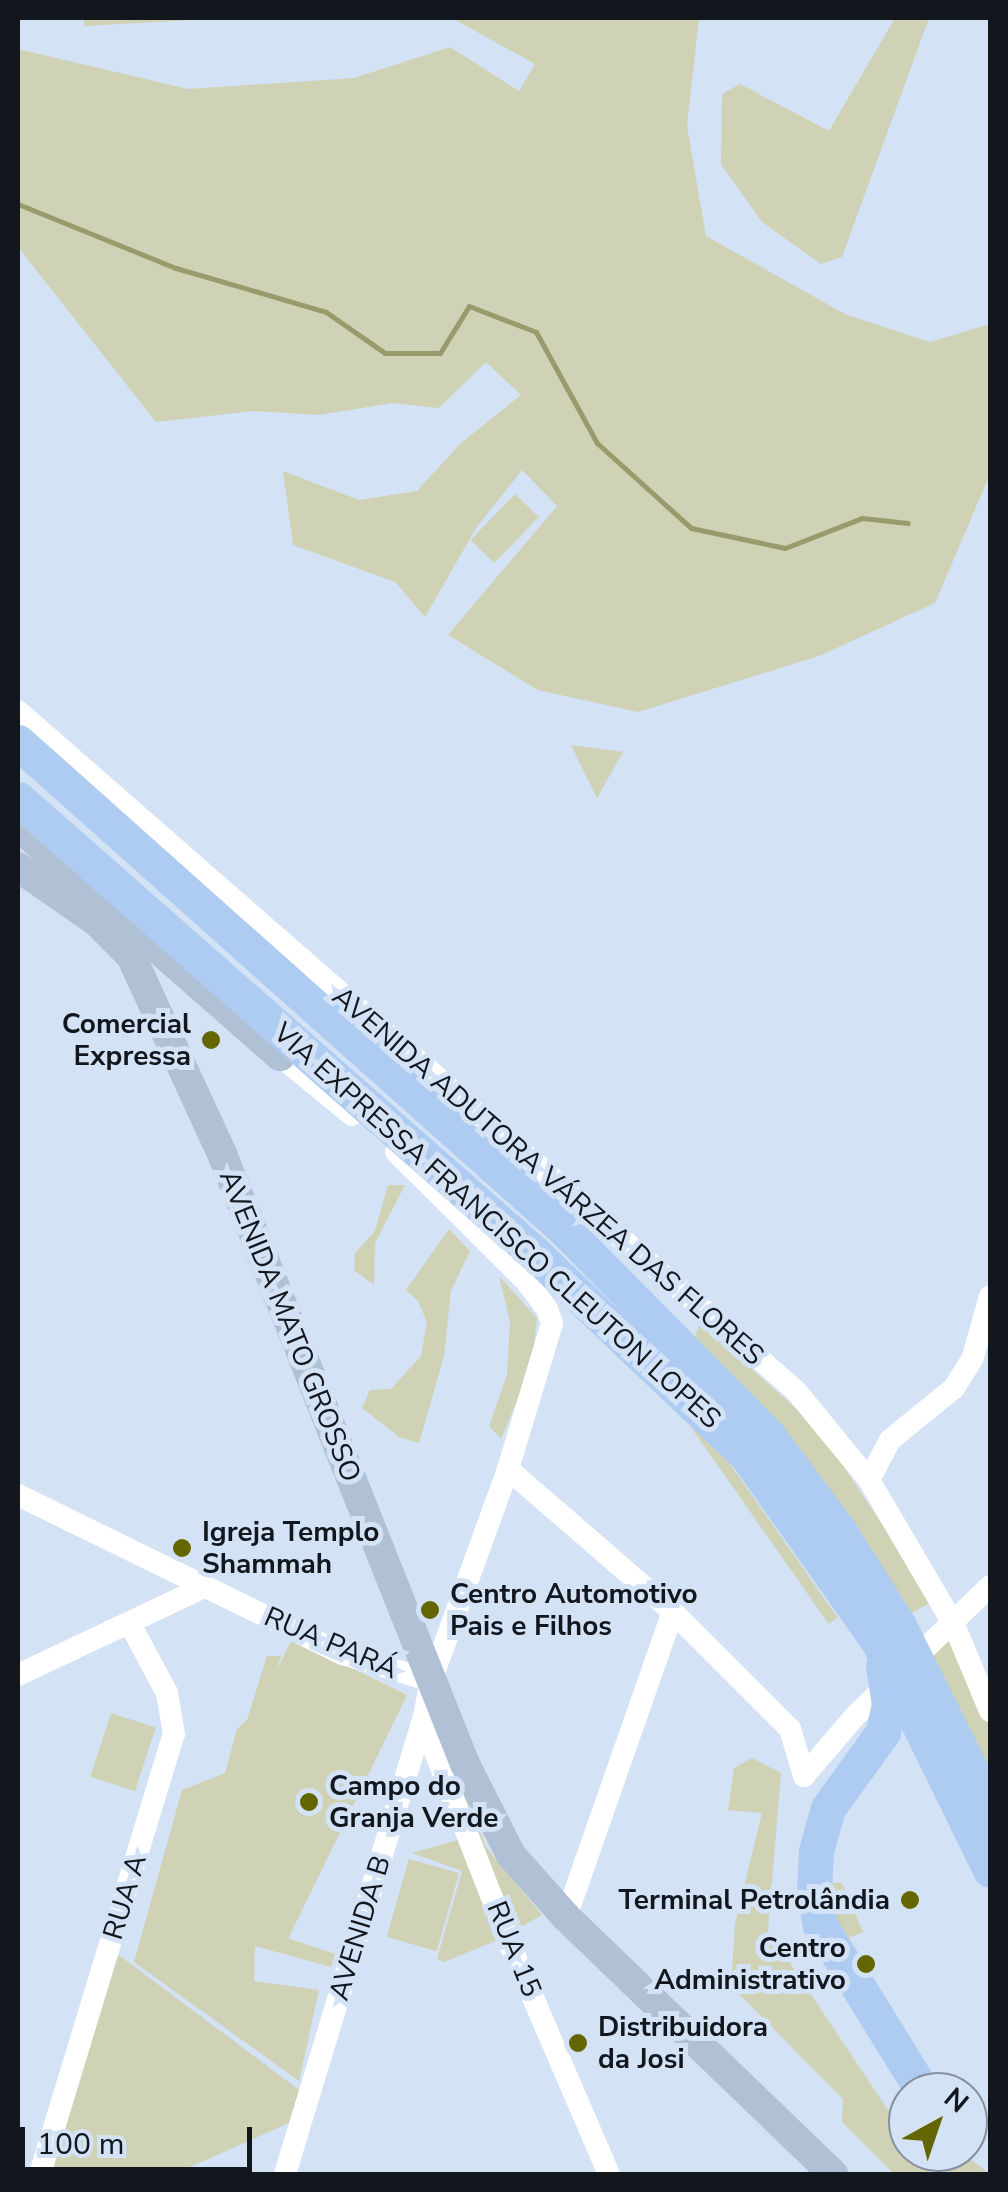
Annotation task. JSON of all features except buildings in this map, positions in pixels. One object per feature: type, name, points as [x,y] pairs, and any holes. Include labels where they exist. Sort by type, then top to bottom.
[{"type":"highway","name":"VIA EXPRESSA FRANCISCO CLEUTON LOPES","points":[[18,742],[564,1229],[768,1435],[840,1532],[898,1624],[990,1808]]},
{"type":"highway","points":[[56,776],[114,799]]},
{"type":"highway","name":"VIA EXPRESSA FRANCISCO CLEUTON LOPES","points":[[18,799],[533,1252],[747,1456],[878,1640],[978,1836],[990,1870]]},
{"type":"highway","points":[[380,1030],[414,1095]]},
{"type":"highway","points":[[280,1056],[333,1075]]},
{"type":"highway","points":[[878,1640],[889,1705],[884,1732],[828,1808],[816,1852],[814,1892],[820,1925],[910,2072]]},
{"type":"main road","points":[[18,826],[184,976],[280,1056]]},
{"type":"main road","name":"AVENIDA MATO GROSSO","points":[[23,868],[96,921],[131,956],[222,1154],[465,1764],[511,1855],[566,1917],[832,2174]]},
{"type":"main road","points":[[106,902],[110,920],[131,956],[184,976]]},
{"type":"main road","points":[[150,997],[157,980],[184,976]]},
{"type":"street","name":"AVENIDA ADUTORA VÁRZEA DAS FLORES","points":[[18,712],[796,1391],[869,1480],[990,1711]]},
{"type":"street","name":"AVENIDA B","points":[[280,1056],[386,1143],[526,1281],[548,1308],[552,1322],[508,1469],[431,1682],[423,1721],[285,2174]]},
{"type":"street","points":[[869,1480],[890,1440],[954,1388],[974,1357],[990,1296]]},
{"type":"street","points":[[844,1450],[890,1440]]},
{"type":"street","points":[[508,1469],[673,1612],[790,1729],[800,1752],[804,1776],[855,1716],[990,1586]]},
{"type":"street","name":"RUA PARÁ","points":[[18,1495],[343,1654],[431,1682]]},
{"type":"street","points":[[18,1674],[206,1586]]},
{"type":"street","points":[[566,1917],[673,1612]]},
{"type":"street","name":"RUA A","points":[[40,2174],[174,1734],[167,1693],[130,1624]]},
{"type":"street","name":"RUA 15","points":[[423,1721],[608,2174]]},
{"type":"green space","points":[[84,18],[209,18],[210,19],[84,26]]},
{"type":"green space","points":[[452,18],[699,18],[687,126],[706,236],[847,315],[930,342],[990,324],[990,474],[935,603],[819,656],[638,712],[538,690],[448,635],[557,506],[522,470],[476,528],[425,617],[395,582],[293,545],[283,471],[359,500],[417,491],[460,444],[521,395],[486,362],[439,408],[392,403],[319,415],[253,411],[156,422],[18,247],[18,49],[188,89],[354,78],[450,47],[519,91],[535,64]]},
{"type":"green space","points":[[895,18],[929,18],[842,257],[821,264],[762,222],[721,164],[722,94],[740,84],[829,131]]},
{"type":"green space","points":[[515,494],[539,517],[494,563],[471,540]]},
{"type":"green space","points":[[571,745],[623,752],[597,798]]},
{"type":"green space","points":[[388,1185],[405,1185],[375,1243],[374,1285],[354,1270],[355,1253],[375,1231]]},
{"type":"green space","points":[[449,1229],[470,1251],[451,1291],[444,1356],[419,1443],[399,1437],[362,1408],[370,1390],[391,1389],[421,1356],[427,1322],[418,1301],[406,1290]]},
{"type":"green space","points":[[499,1276],[537,1318],[532,1364],[501,1439],[489,1426],[507,1375],[510,1321]]},
{"type":"green space","points":[[700,1323],[818,1428],[933,1601],[911,1613],[787,1440],[695,1336]]},
{"type":"green space","points":[[693,1411],[838,1617],[829,1624],[684,1417]]},
{"type":"green space","points":[[953,1634],[990,1727],[990,1793],[926,1663]]},
{"type":"green space","name":"Campo do Granja Verde","points":[[292,1639],[407,1695],[283,1949],[168,1892]]},
{"type":"green space","points":[[267,1656],[281,1656],[205,1910],[335,1954],[331,1967],[255,1946],[254,1981],[319,1990],[299,2081],[134,1962],[182,1790],[225,1773],[237,1729],[247,1720]]},
{"type":"green space","points":[[111,1713],[156,1728],[135,1791],[90,1777]]},
{"type":"green space","points":[[752,1758],[781,1773],[768,1930],[888,2110],[888,2168],[842,2122],[843,2099],[731,1986],[735,1924],[762,1813],[728,1810],[734,1768]]},
{"type":"green space","points":[[463,1790],[486,1847],[542,1915],[519,1928],[466,1819]]},
{"type":"green space","points":[[465,1838],[500,1939],[444,1962],[437,1959],[462,1871],[412,1853]]},
{"type":"green space","points":[[409,1859],[459,1873],[437,1951],[387,1937]]},
{"type":"green space","points":[[832,1883],[842,1883],[863,1932],[843,1940],[828,1893]]},
{"type":"green space","points":[[116,1953],[302,2092],[289,2123],[174,2174],[50,2174]]},
{"type":"green space","points":[[892,2172],[931,2174],[894,2174]]},
{"type":"green space","points":[[946,2172],[990,2174],[947,2174]]},
{"type":"waterway","points":[[18,204],[176,268],[326,312],[385,353],[440,353],[469,306],[536,332],[597,443],[691,528],[785,548],[862,518],[908,523]]},
{"type":"place","name":"Comercial Expressa","points":[[211,1040]]},
{"type":"place","name":"Igreja Templo Shammah","points":[[182,1548]]},
{"type":"place","name":"Centro Automotivo Pais e Filhos","points":[[430,1610]]},
{"type":"place","name":"Campo do Granja Verde","points":[[309,1802]]},
{"type":"place","name":"Terminal Petrolândia","points":[[910,1900]]},
{"type":"place","name":"Centro Administrativo","points":[[866,1964]]},
{"type":"place","name":"Distribuidora da Josi","points":[[578,2043]]}]
